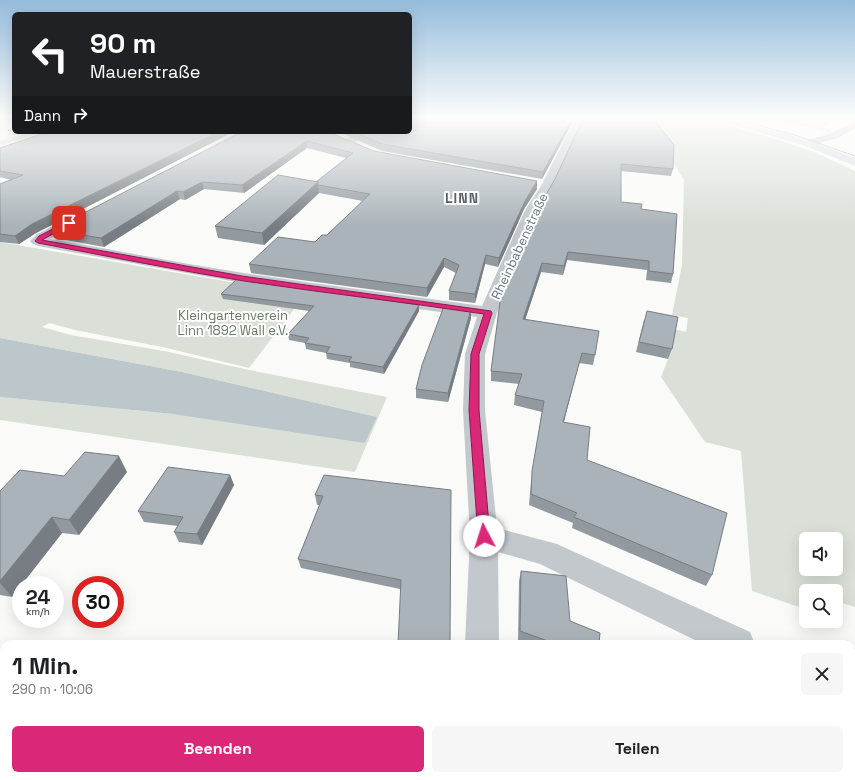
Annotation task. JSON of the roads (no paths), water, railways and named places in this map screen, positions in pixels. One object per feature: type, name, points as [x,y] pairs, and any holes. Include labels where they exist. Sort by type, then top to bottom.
[{"type":"main road","points":[[833,153],[855,162]]},
{"type":"street","name":"Rheinbabenstraße","points":[[482,640],[484,536],[474,410],[475,354],[488,313],[532,210],[539,185],[562,153]]},
{"type":"street","points":[[89,212],[42,237],[38,241],[242,278],[359,296],[422,303],[488,313]]},
{"type":"street","points":[[484,536],[547,553],[730,640]]},
{"type":"tram line","points":[[848,153],[855,156]]},
{"type":"district","name":"LINN","points":[[462,198]]},
{"type":"park label","name":"Kleingartenverein Linn 1892 Wall e.V.","points":[[233,322]]}]
